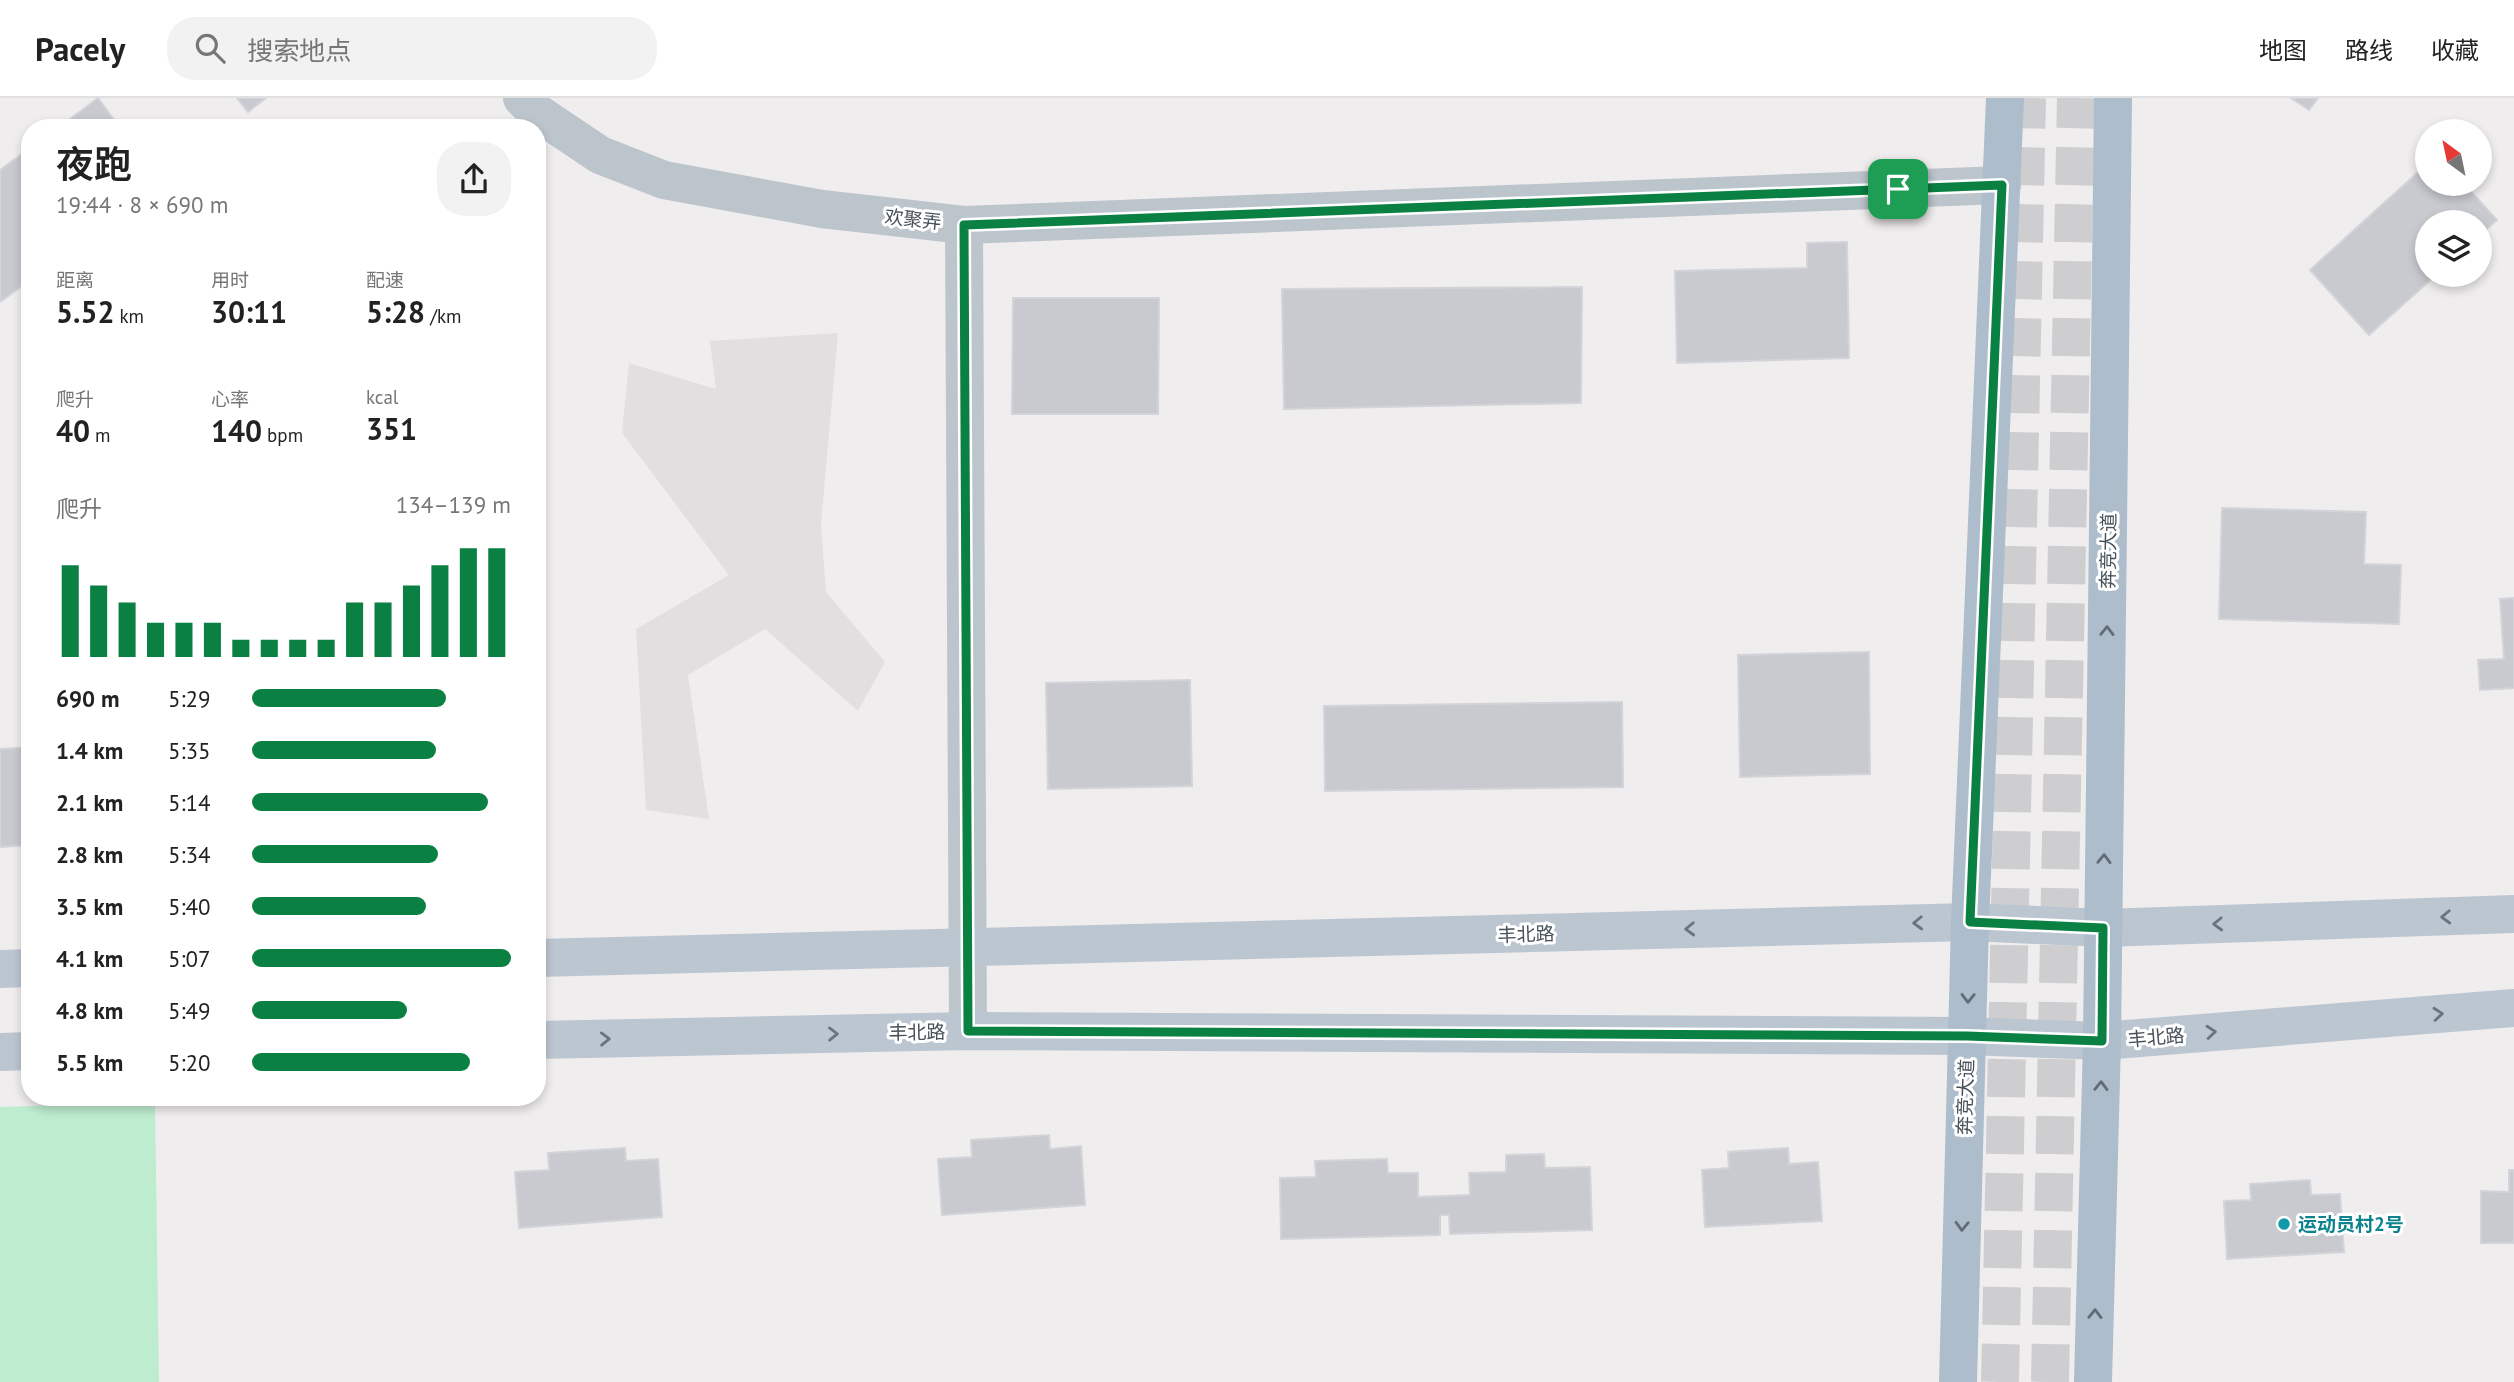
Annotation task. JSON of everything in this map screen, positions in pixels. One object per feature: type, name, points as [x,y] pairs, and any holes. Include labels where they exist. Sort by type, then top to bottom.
[{"type":"main road","name":"奔竞大道","points":[[1958,1382],[1970,922],[2005,98]]},
{"type":"main road","name":"奔竞大道","points":[[2093,1382],[2102,1041],[2113,98]]},
{"type":"main road","name":"丰北路","points":[[546,958],[1970,922],[2103,928],[2514,914]]},
{"type":"main road","points":[[0,969],[21,968]]},
{"type":"main road","name":"丰北路","points":[[546,1040],[968,1031],[1967,1036],[2102,1041],[2514,1008]]},
{"type":"main road","points":[[0,1052],[21,1051]]},
{"type":"street","name":"欢聚弄","points":[[522,98],[536,112],[600,155],[664,180],[822,209],[964,225],[2002,185]]},
{"type":"street","points":[[964,225],[968,1031]]},
{"type":"shaded area","points":[[838,333],[821,524],[826,592],[885,662],[858,711],[765,629],[688,675],[709,819],[646,810],[636,629],[729,575],[622,433],[629,363],[716,389],[710,341]]},
{"type":"green space","points":[[155,1106],[159,1382],[0,1382],[0,1107]]},
{"type":"building","points":[[98,98],[113,119],[70,119]]},
{"type":"building","points":[[237,98],[266,98],[248,112]]},
{"type":"building","points":[[2291,98],[2318,98],[2309,110]]},
{"type":"building","points":[[21,155],[21,287],[0,302],[0,170]]},
{"type":"building","points":[[2415,175],[2415,196],[2475,196],[2488,210],[2415,210],[2415,287],[2423,287],[2369,335],[2310,270]]},
{"type":"building","points":[[1847,242],[1849,358],[1677,363],[1675,271],[1807,268],[1807,243]]},
{"type":"building","points":[[1582,287],[1581,403],[1284,409],[1282,289]]},
{"type":"building","points":[[1013,298],[1159,298],[1158,414],[1012,414]]},
{"type":"building","points":[[2222,508],[2366,512],[2364,564],[2401,565],[2399,624],[2219,619]]},
{"type":"building","points":[[2514,598],[2514,688],[2480,690],[2478,660],[2504,659],[2500,599]]},
{"type":"building","points":[[1869,652],[1870,774],[1740,777],[1738,655]]},
{"type":"building","points":[[1190,680],[1192,786],[1048,789],[1046,683]]},
{"type":"building","points":[[1622,702],[1623,787],[1325,791],[1324,706]]},
{"type":"building","points":[[21,748],[21,846],[0,847],[0,749]]},
{"type":"building","points":[[1049,1135],[1050,1149],[1081,1146],[1085,1205],[942,1215],[938,1159],[972,1157],[971,1140]]},
{"type":"building","points":[[625,1148],[626,1161],[658,1159],[662,1217],[519,1228],[515,1172],[549,1170],[548,1153]]},
{"type":"building","points":[[1788,1148],[1789,1164],[1818,1162],[1822,1221],[1705,1227],[1702,1170],[1729,1168],[1728,1152]]},
{"type":"building","points":[[1544,1154],[1545,1168],[1590,1167],[1592,1230],[1450,1234],[1449,1215],[1440,1215],[1440,1235],[1281,1239],[1280,1178],[1316,1177],[1315,1161],[1387,1159],[1388,1173],[1418,1173],[1418,1197],[1470,1195],[1469,1173],[1506,1172],[1506,1155]]},
{"type":"building","points":[[2509,1170],[2514,1170],[2514,1243],[2481,1243],[2481,1191],[2509,1192]]},
{"type":"building","name":"运动员村2号","points":[[2310,1180],[2311,1195],[2340,1194],[2344,1252],[2227,1259],[2224,1201],[2251,1200],[2250,1184]]},
{"type":"tunnel","points":[[2000,1382],[2027,98]]},
{"type":"tunnel","points":[[2050,1382],[2076,98]]},
{"type":"place","name":"运动员村2号","points":[[2284,1224]]},
{"type":"route","points":[[2002,185],[1970,922],[2103,928],[2102,1041],[1967,1036],[968,1031],[964,225],[1898,189],[2002,185]]}]
